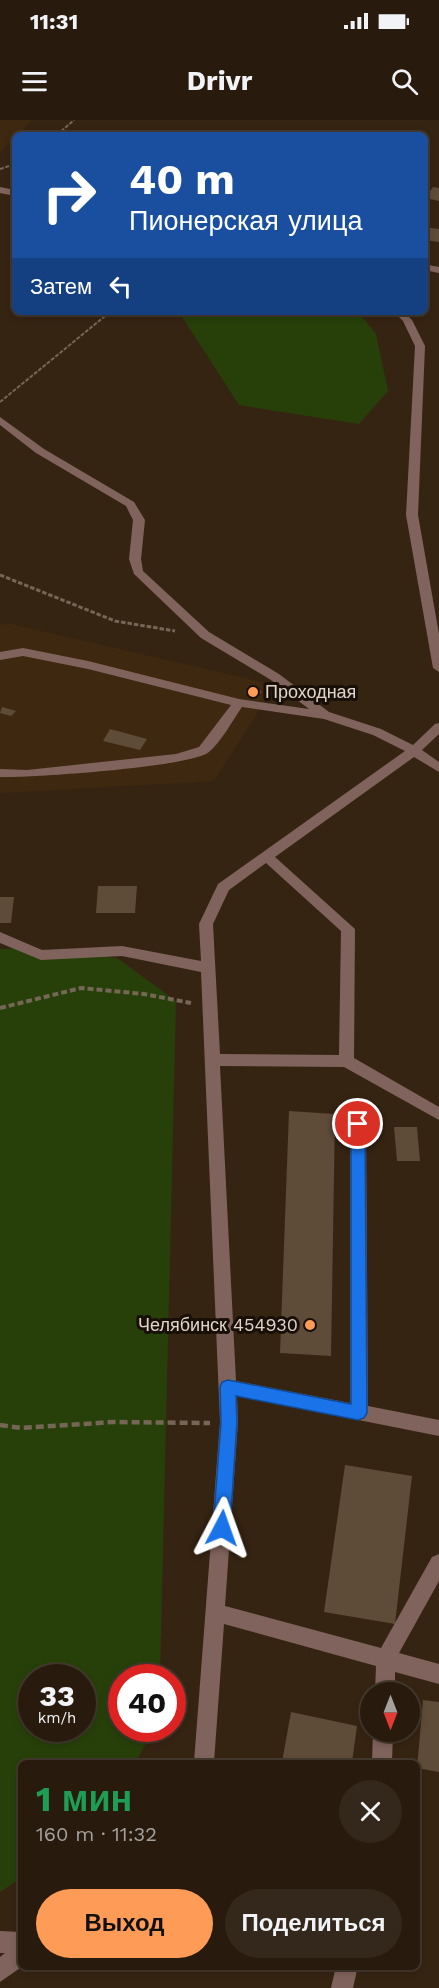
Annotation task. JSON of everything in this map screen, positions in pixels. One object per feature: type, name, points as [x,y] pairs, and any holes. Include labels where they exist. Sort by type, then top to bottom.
[{"type":"street","points":[[402,315],[407,320],[420,346],[412,515],[439,668]]},
{"type":"street","points":[[0,420],[40,450],[130,504],[139,520],[135,559],[138,572],[205,635],[275,677],[325,715]]},
{"type":"street","points":[[0,656],[23,652],[78,663],[238,704],[325,715],[377,732],[414,751],[439,768]]},
{"type":"street","points":[[0,773],[38,773],[176,758],[204,750],[238,704]]},
{"type":"street","points":[[204,1760],[229,1422],[206,924],[223,887],[414,751],[439,727]]},
{"type":"street","points":[[267,857],[348,929],[346,1061]]},
{"type":"street","points":[[0,937],[41,955],[122,951],[207,968]]},
{"type":"street","points":[[212,1060],[346,1061],[439,1114]]},
{"type":"street","points":[[358,1124],[358,1413]]},
{"type":"street","points":[[228,1387],[439,1428]]},
{"type":"street","points":[[385,1682],[386,1658],[439,1563]]},
{"type":"street","points":[[216,1613],[439,1674]]},
{"type":"street","points":[[382,1760],[383,1742]]},
{"type":"street","points":[[0,1942],[18,1943]]},
{"type":"street","points":[[0,1971],[18,1956]]},
{"type":"street","points":[[342,1988],[345,1970]]},
{"type":"path","points":[[60,132],[74,120]]},
{"type":"path","points":[[0,402],[106,315]]},
{"type":"path","points":[[0,575],[114,621],[205,635]]},
{"type":"path","points":[[0,1008],[81,988],[144,994],[210,1006]]},
{"type":"path","points":[[0,1425],[21,1428],[113,1422],[229,1422]]},
{"type":"shaded area","points":[[0,120],[33,120],[21,132],[12,132],[12,140],[0,152]]},
{"type":"shaded area","points":[[7,623],[275,685],[214,781],[0,793],[0,625]]},
{"type":"green space","points":[[181,315],[360,315],[376,334],[388,391],[359,424],[239,405]]},
{"type":"green space","points":[[30,948],[117,958],[176,1001],[160,1664],[108,1664],[108,1742],[147,1742],[137,1760],[18,1760],[18,1880],[0,1892],[0,949]]},
{"type":"building","points":[[433,187],[439,188],[439,201],[428,199],[428,194]]},
{"type":"building","points":[[428,228],[439,229],[439,242],[428,241]]},
{"type":"building","name":"Проходная","points":[[248,688],[262,691],[258,697],[245,693]]},
{"type":"building","points":[[2,707],[16,711],[11,716],[0,713]]},
{"type":"building","points":[[110,729],[147,739],[140,750],[103,741]]},
{"type":"building","points":[[98,886],[137,886],[135,913],[96,913]]},
{"type":"building","points":[[0,897],[14,897],[11,923],[0,923]]},
{"type":"building","points":[[289,1111],[335,1114],[331,1356],[280,1353]]},
{"type":"building","points":[[394,1127],[417,1127],[420,1161],[397,1161]]},
{"type":"building","points":[[345,1465],[412,1476],[395,1624],[324,1612]]},
{"type":"building","points":[[423,1700],[439,1702],[439,1772],[420,1769],[420,1760],[418,1760]]},
{"type":"building","points":[[291,1712],[357,1726],[352,1760],[282,1760]]},
{"type":"place","name":"Проходная","points":[[253,692]]},
{"type":"place","name":"Челябинск 454930","points":[[310,1325]]},
{"type":"route","points":[[222,1528],[229,1422],[228,1387],[358,1413],[358,1124]]}]
